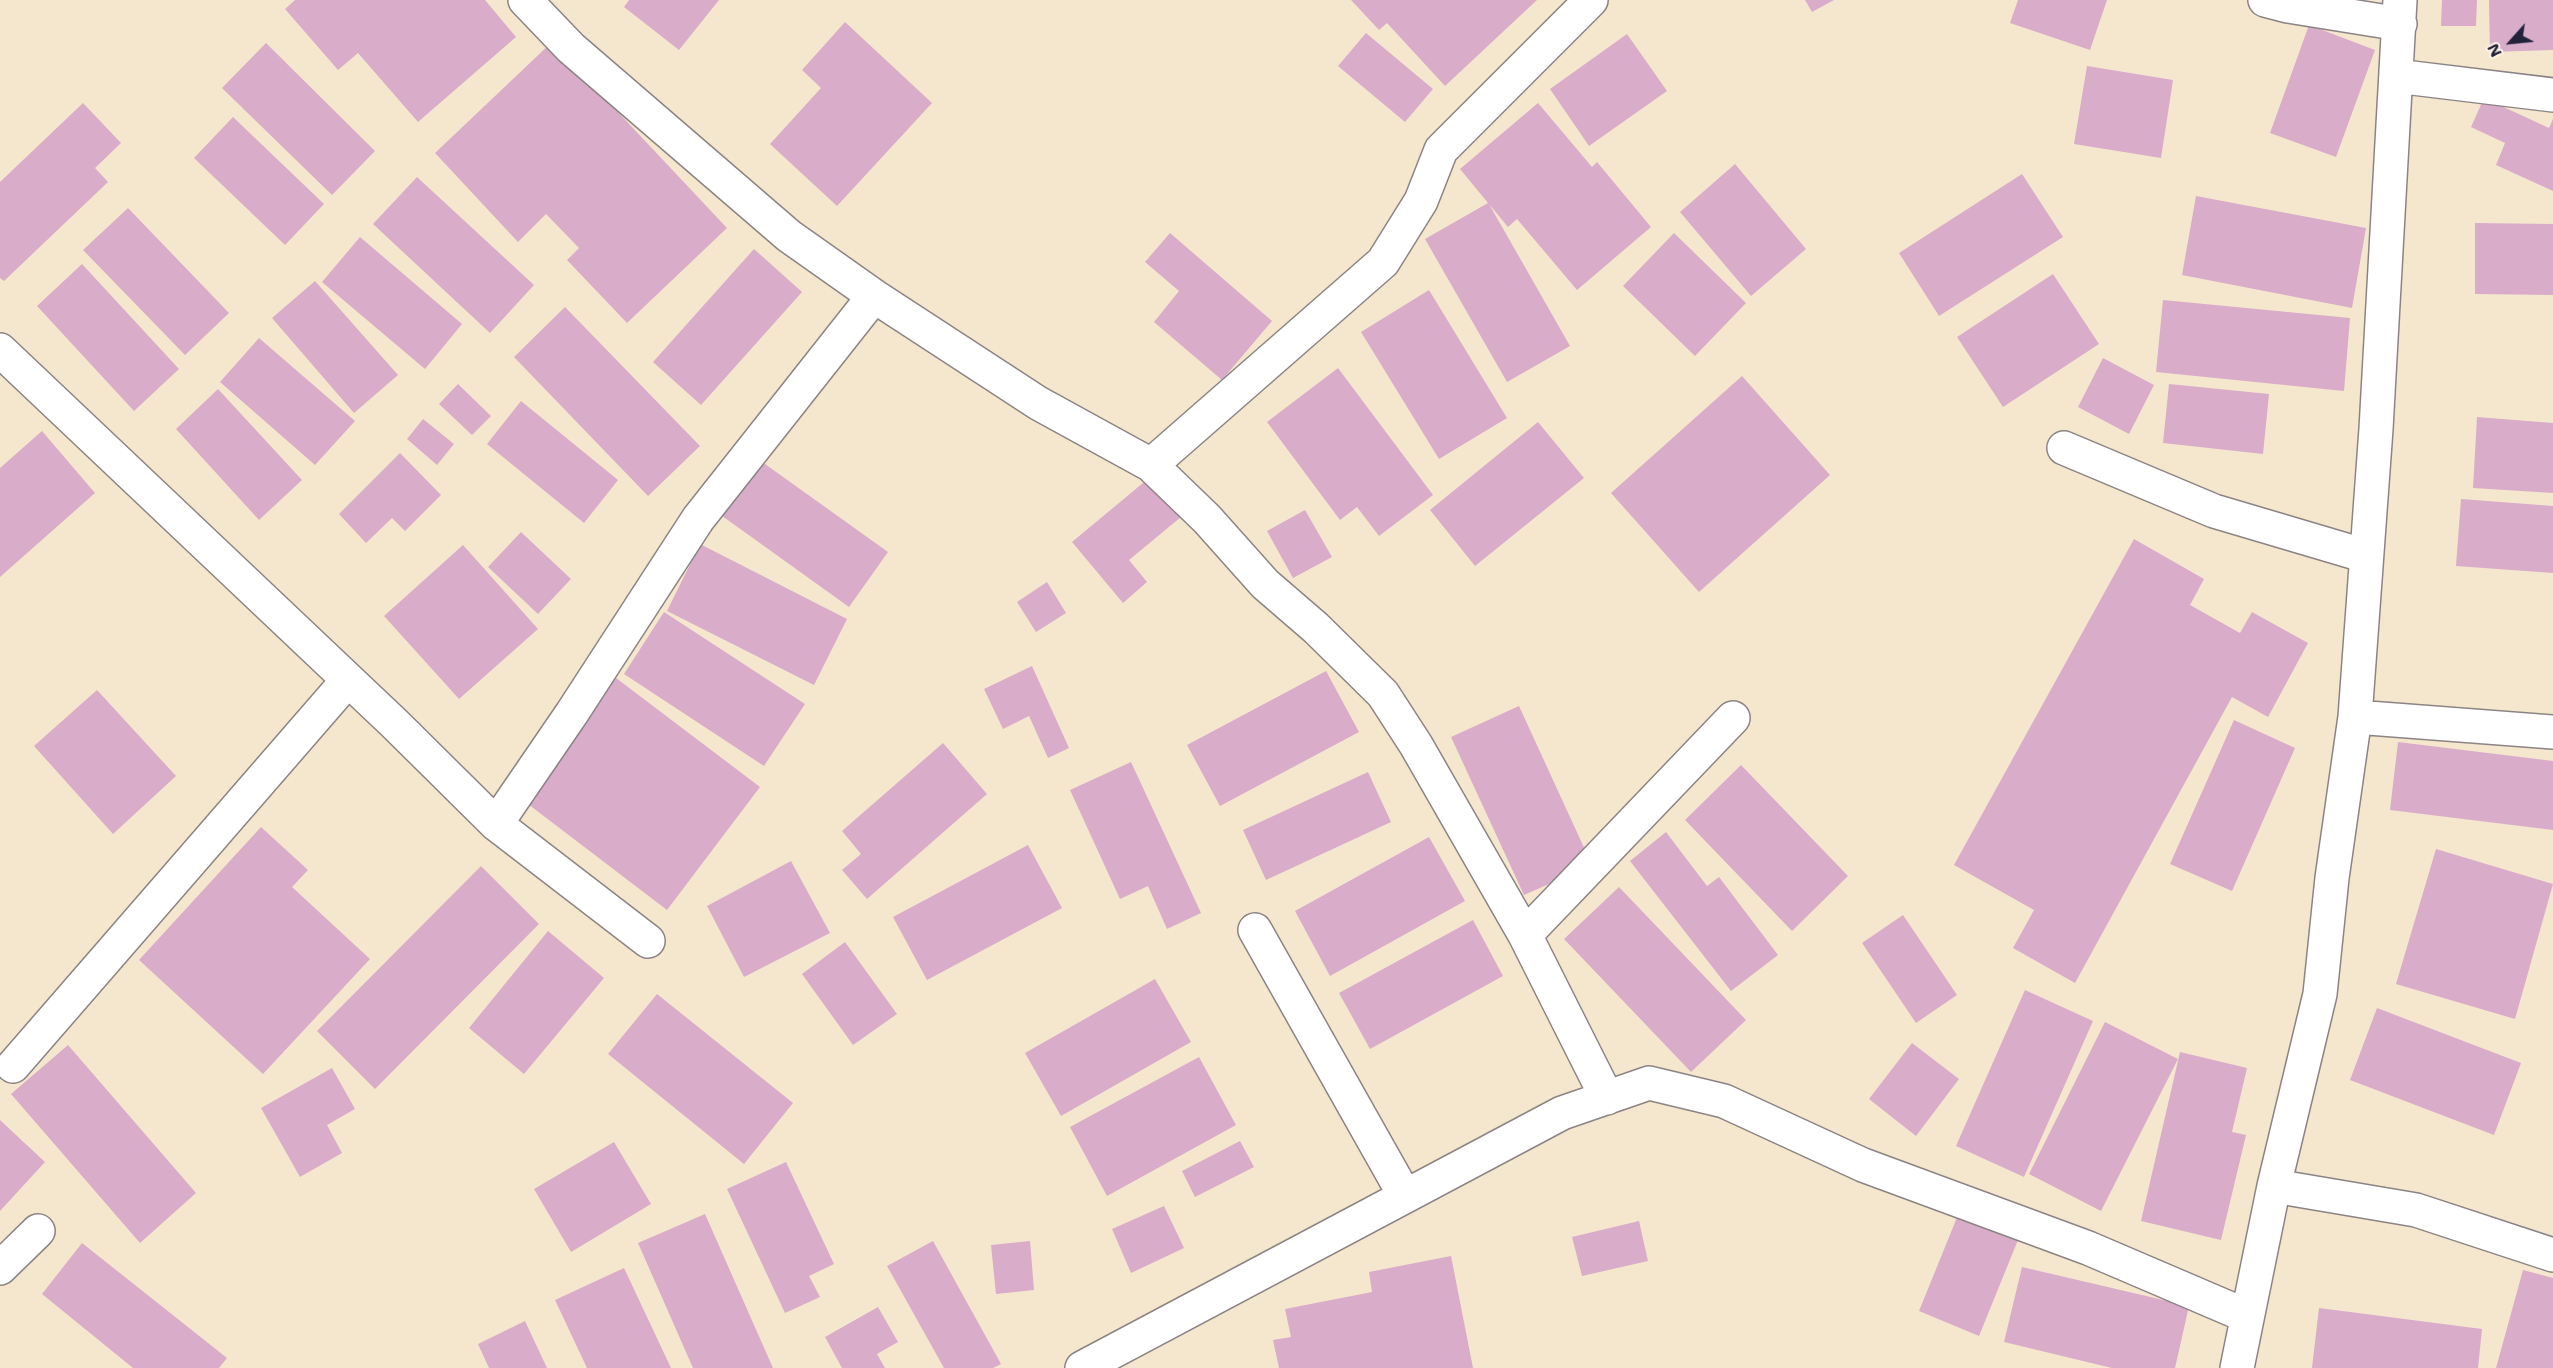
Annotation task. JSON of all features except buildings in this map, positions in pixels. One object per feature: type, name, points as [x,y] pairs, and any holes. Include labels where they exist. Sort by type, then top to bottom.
[{"type":"street","points":[[525,0],[571,48],[789,236],[874,296],[1038,403],[1151,465],[1207,519],[1265,584],[1316,628],[1383,694],[1416,745],[1525,935],[1606,1098]]},
{"type":"street","points":[[1151,465],[1383,262],[1421,201],[1442,150],[1591,0]]},
{"type":"street","points":[[2237,1368],[2274,1186],[2320,994],[2332,878],[2355,717],[2400,12],[2265,0]]},
{"type":"street","points":[[2396,76],[2553,95]]},
{"type":"street","points":[[496,824],[572,713],[698,519],[874,296]]},
{"type":"street","points":[[0,350],[348,680],[496,824],[648,941]]},
{"type":"street","points":[[2064,448],[2214,511],[2366,556]]},
{"type":"street","points":[[13,1066],[348,680]]},
{"type":"street","points":[[2355,717],[2553,732]]},
{"type":"street","points":[[1525,935],[1733,718]]},
{"type":"street","points":[[1255,930],[1405,1196]]},
{"type":"street","points":[[1082,1368],[1562,1113],[1649,1083],[1724,1101],[1863,1165],[2088,1248],[2247,1316]]},
{"type":"street","points":[[2274,1186],[2416,1210],[2553,1256]]},
{"type":"street","points":[[0,1268],[38,1231]]}]
